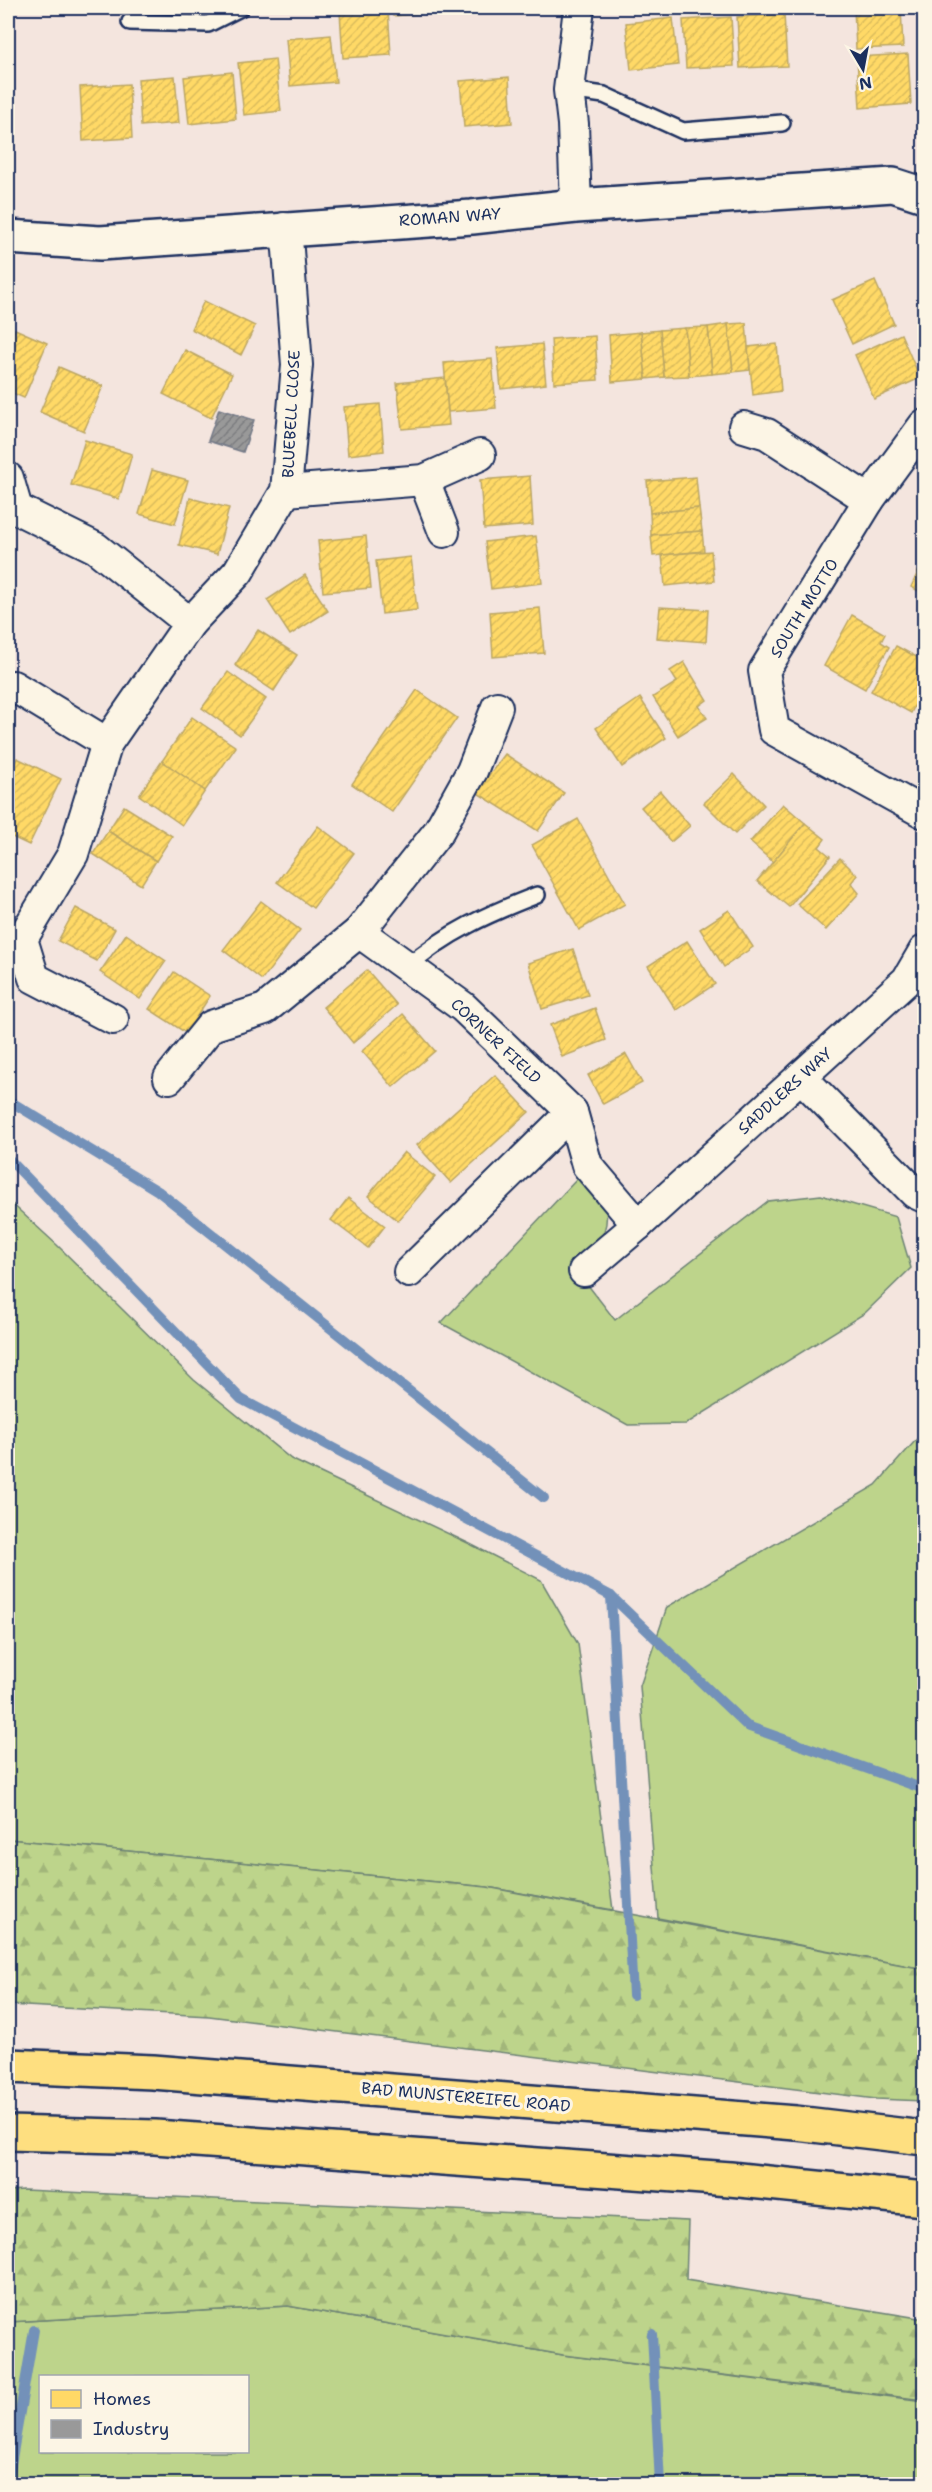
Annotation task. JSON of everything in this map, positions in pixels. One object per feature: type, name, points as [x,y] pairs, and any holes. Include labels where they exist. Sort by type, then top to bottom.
[{"type":"main road","name":"BAD MUNSTEREIFEL ROAD","points":[[8,2066],[165,2073],[784,2122],[924,2138]]},
{"type":"main road","points":[[8,2133],[155,2137],[730,2179],[924,2199]]},
{"type":"street","points":[[576,206],[573,124],[569,90],[579,8]]},
{"type":"street","name":"ROMAN WAY","points":[[893,185],[924,168]]},
{"type":"street","name":"ROMAN WAY","points":[[8,237],[100,243],[284,228],[472,217],[576,206],[893,185],[924,195]]},
{"type":"street","name":"BLUEBELL CLOSE","points":[[113,1019],[34,978],[22,939],[73,854],[107,743],[190,623],[238,572],[286,491],[297,365],[288,250],[284,228]]},
{"type":"street","name":"SOUTH MOTTO","points":[[924,425],[870,500],[764,671],[774,730],[924,813]]},
{"type":"street","points":[[744,427],[767,434],[870,500]]},
{"type":"street","name":"BLUEBELL CLOSE","points":[[286,491],[424,480],[480,455]]},
{"type":"street","points":[[8,478],[12,514],[96,548],[190,623]]},
{"type":"street","points":[[424,480],[444,532]]},
{"type":"street","points":[[14,686],[107,743]]},
{"type":"street","points":[[169,1078],[211,1026],[265,1009],[360,932],[438,832],[472,771],[497,707]]},
{"type":"street","name":"CORNER FIELD","points":[[360,932],[463,1007],[572,1112]]},
{"type":"street","name":"SADDLERS WAY","points":[[584,1270],[638,1225],[908,980],[924,951]]},
{"type":"street","points":[[801,1077],[915,1192],[924,1197]]},
{"type":"street","points":[[409,1272],[572,1112],[586,1165],[638,1225]]},
{"type":"lane","points":[[130,22],[208,24],[240,8]]},
{"type":"lane","points":[[569,90],[604,95],[683,131],[782,123]]},
{"type":"lane","points":[[407,967],[432,945],[489,914],[537,895]]},
{"type":"green space","points":[[578,1178],[604,1196],[607,1219],[602,1237],[577,1271],[615,1320],[768,1201],[821,1195],[896,1217],[911,1268],[865,1313],[686,1424],[628,1425],[441,1323]]},
{"type":"green space","points":[[8,1200],[194,1380],[291,1459],[541,1580],[578,1644],[613,1910],[487,1887],[8,1839]]},
{"type":"green space","points":[[924,1431],[924,1969],[658,1918],[640,1686],[667,1607],[876,1485]]},
{"type":"green space","points":[[8,1839],[487,1887],[924,1969],[924,2101],[876,2099],[209,2016],[8,2005]]},
{"type":"green space","points":[[8,2191],[688,2221],[686,2280],[924,2319],[924,2400],[563,2355],[288,2306],[8,2322]]},
{"type":"green space","points":[[288,2306],[563,2355],[924,2401],[924,2484],[8,2484],[8,2322]]},
{"type":"building: Homes","points":[[393,8],[441,8],[442,12],[393,16]]},
{"type":"building: Homes","points":[[854,8],[901,8],[903,47],[856,49]]},
{"type":"building: Homes","points":[[388,9],[391,55],[343,58],[340,12]]},
{"type":"building: Homes","points":[[784,14],[787,66],[740,68],[737,17]]},
{"type":"building: Homes","points":[[731,17],[734,66],[686,68],[683,20]]},
{"type":"building: Homes","points":[[673,18],[678,65],[631,70],[626,23]]},
{"type":"building: Homes","points":[[331,35],[336,82],[290,86],[286,39]]},
{"type":"building: Homes","points":[[908,54],[911,104],[860,108],[857,57]]},
{"type":"building: Homes","points":[[275,59],[281,111],[244,115],[238,63]]},
{"type":"building: Homes","points":[[232,72],[236,119],[189,124],[184,77]]},
{"type":"building: Homes","points":[[175,76],[179,123],[141,126],[138,79]]},
{"type":"building: Homes","points":[[509,77],[512,123],[464,127],[460,81]]},
{"type":"building: Homes","points":[[129,84],[132,138],[83,141],[80,87]]},
{"type":"building: Homes","points":[[875,281],[894,324],[852,344],[832,300]]},
{"type":"building: Homes","points":[[204,301],[255,326],[241,355],[191,329]]},
{"type":"building: Homes","points":[[746,323],[750,370],[733,372],[728,324]]},
{"type":"building: Homes","points":[[728,324],[733,372],[712,374],[708,327]]},
{"type":"building: Homes","points":[[708,327],[712,374],[689,376],[685,328]]},
{"type":"building: Homes","points":[[685,328],[689,376],[664,377],[660,330]]},
{"type":"building: Homes","points":[[15,329],[47,343],[24,398],[8,391],[8,348]]},
{"type":"building: Homes","points":[[660,330],[664,377],[646,379],[641,332]]},
{"type":"building: Homes","points":[[641,332],[646,379],[612,382],[609,335]]},
{"type":"building: Homes","points":[[901,334],[920,378],[874,399],[855,355]]},
{"type":"building: Homes","points":[[595,336],[598,380],[554,383],[551,339]]},
{"type":"building: Homes","points":[[542,344],[546,384],[501,389],[497,348]]},
{"type":"building: Homes","points":[[777,344],[781,391],[753,395],[748,347]]},
{"type":"building: Homes","points":[[185,350],[232,374],[211,418],[163,394]]},
{"type":"building: Homes","points":[[492,359],[496,408],[448,412],[444,363]]},
{"type":"building: Homes","points":[[59,367],[103,386],[84,431],[40,412]]},
{"type":"building: Homes","points":[[445,378],[449,425],[402,429],[397,383]]},
{"type":"building: Homes","points":[[380,404],[384,451],[348,455],[344,407]]},
{"type":"building: Homes","points":[[85,440],[132,454],[119,499],[71,485]]},
{"type":"building: Homes","points":[[152,470],[188,480],[175,524],[139,514]]},
{"type":"building: Homes","points":[[530,476],[533,525],[484,529],[480,480]]},
{"type":"building: Homes","points":[[696,477],[699,508],[650,513],[647,481]]},
{"type":"building: Homes","points":[[190,498],[229,508],[217,554],[179,545]]},
{"type":"building: Homes","points":[[699,508],[702,531],[651,535],[650,513]]},
{"type":"building: Homes","points":[[702,531],[704,551],[653,556],[651,535]]},
{"type":"building: Homes","points":[[366,536],[371,588],[323,592],[318,541]]},
{"type":"building: Homes","points":[[536,536],[542,583],[491,589],[485,542]]},
{"type":"building: Homes","points":[[711,551],[714,581],[665,586],[662,555]]},
{"type":"building: Homes","points":[[411,557],[417,610],[382,614],[376,561]]},
{"type":"building: Homes","points":[[924,559],[924,594],[911,587]]},
{"type":"building: Homes","points":[[305,575],[328,611],[290,635],[267,600]]},
{"type":"building: Homes","points":[[660,607],[708,610],[706,642],[657,638]]},
{"type":"building: Homes","points":[[540,608],[544,653],[493,657],[490,612]]},
{"type":"building: Homes","points":[[852,615],[885,634],[881,642],[889,647],[865,689],[824,666]]},
{"type":"building: Homes","points":[[258,630],[297,655],[274,691],[235,665]]},
{"type":"building: Homes","points":[[896,646],[924,661],[924,688],[911,713],[871,691]]},
{"type":"building: Homes","points":[[684,662],[707,700],[699,706],[707,718],[678,736],[653,697],[677,682],[670,671]]},
{"type":"building: Homes","points":[[228,672],[266,699],[240,735],[202,708]]},
{"type":"building: Homes","points":[[417,690],[457,718],[392,812],[352,784]]},
{"type":"building: Homes","points":[[640,698],[666,738],[622,767],[596,728]]},
{"type":"building: Homes","points":[[192,717],[236,747],[205,791],[162,761]]},
{"type":"building: Homes","points":[[505,754],[564,793],[538,831],[476,792]]},
{"type":"building: Homes","points":[[17,758],[61,779],[29,845],[8,835],[8,778]]},
{"type":"building: Homes","points":[[162,761],[205,791],[182,825],[139,795]]},
{"type":"building: Homes","points":[[734,774],[764,805],[735,834],[704,803]]},
{"type":"building: Homes","points":[[660,791],[690,826],[671,842],[641,807]]},
{"type":"building: Homes","points":[[783,804],[805,823],[773,862],[750,842]]},
{"type":"building: Homes","points":[[124,806],[172,836],[156,861],[108,831]]},
{"type":"building: Homes","points":[[578,819],[625,904],[579,930],[532,845]]},
{"type":"building: Homes","points":[[805,823],[825,839],[819,847],[830,856],[789,907],[757,881]]},
{"type":"building: Homes","points":[[318,826],[354,853],[313,908],[277,882]]},
{"type":"building: Homes","points":[[108,831],[156,861],[141,885],[93,854]]},
{"type":"building: Homes","points":[[840,858],[857,875],[851,883],[859,893],[826,930],[797,904]]},
{"type":"building: Homes","points":[[261,901],[300,930],[262,980],[223,950]]},
{"type":"building: Homes","points":[[76,908],[115,929],[97,961],[58,941]]},
{"type":"building: Homes","points":[[729,910],[753,947],[724,967],[700,929]]},
{"type":"building: Homes","points":[[126,934],[166,961],[140,999],[100,972]]},
{"type":"building: Homes","points":[[687,941],[715,984],[676,1010],[648,966]]},
{"type":"building: Homes","points":[[573,949],[588,995],[542,1009],[528,963]]},
{"type":"building: Homes","points":[[367,970],[397,1005],[353,1043],[323,1007]]},
{"type":"building: Homes","points":[[174,972],[210,996],[186,1033],[149,1009]]},
{"type":"building: Homes","points":[[595,1008],[606,1040],[562,1057],[550,1025]]},
{"type":"building: Homes","points":[[403,1014],[435,1051],[393,1087],[362,1051]]},
{"type":"building: Homes","points":[[626,1054],[642,1083],[603,1104],[588,1075]]},
{"type":"building: Homes","points":[[495,1075],[529,1112],[451,1183],[417,1145]]},
{"type":"building: Homes","points":[[404,1152],[435,1177],[398,1221],[368,1196]]},
{"type":"building: Homes","points":[[348,1198],[385,1226],[368,1248],[331,1220]]},
{"type":"building: Industry","points":[[219,409],[254,420],[243,452],[208,441]]},
{"type":"waterway","points":[[8,1100],[158,1191],[544,1498]]},
{"type":"waterway","points":[[8,1158],[241,1399],[611,1596],[747,1726],[924,1789]]},
{"type":"waterway","points":[[611,1596],[633,1995]]},
{"type":"waterway","points":[[8,2482],[34,2330]]},
{"type":"waterway","points":[[652,2334],[660,2484]]}]
